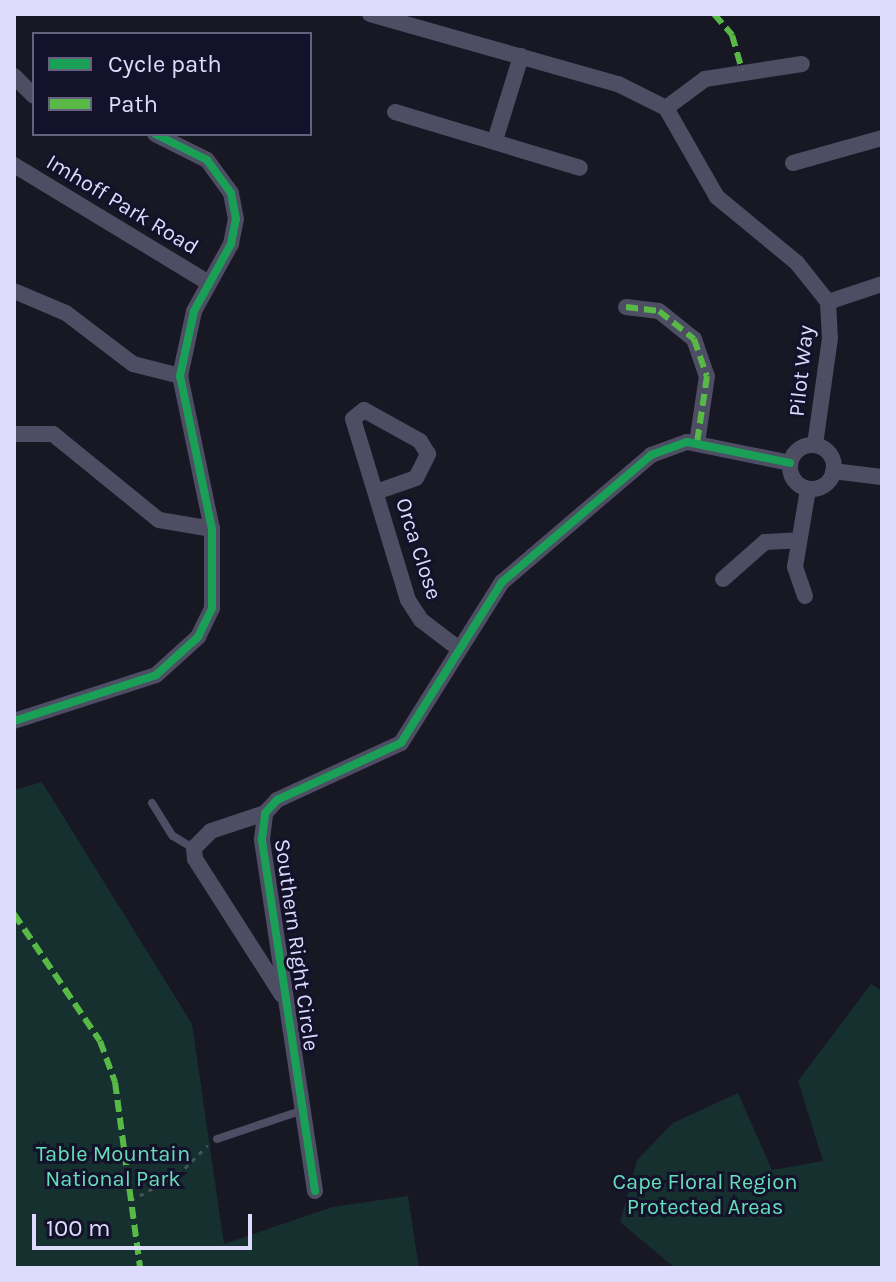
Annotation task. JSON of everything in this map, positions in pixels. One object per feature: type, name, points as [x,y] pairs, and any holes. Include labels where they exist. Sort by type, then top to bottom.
[{"type":"street","points":[[370,14],[618,84],[666,108],[717,197],[797,263],[828,302],[882,284]]},
{"type":"street","points":[[496,137],[521,56]]},
{"type":"street","points":[[666,108],[705,79],[802,64]]},
{"type":"street","points":[[14,76],[32,94]]},
{"type":"street","points":[[395,112],[496,137],[580,168]]},
{"type":"street","name":"Imhoff Park Road","points":[[14,721],[128,688],[180,656],[212,608],[212,529],[180,376],[207,282],[231,244],[231,193],[207,160],[159,136]]},
{"type":"street","points":[[793,163],[882,138]]},
{"type":"street","name":"Imhoff Park Road","points":[[14,165],[207,282]]},
{"type":"street","points":[[14,291],[66,313],[133,364],[180,376]]},
{"type":"street","name":"Pilot Way","points":[[815,445],[830,348],[828,302]]},
{"type":"street","points":[[626,307],[659,311],[694,339],[707,376],[697,443]]},
{"type":"street","name":"Orca Close","points":[[376,492],[416,478],[429,460],[420,441],[364,410],[353,419],[412,609],[459,649]]},
{"type":"street","points":[[14,434],[53,434],[159,520],[212,529]]},
{"type":"street","name":"Southern Right Circle","points":[[285,1000],[198,868],[194,848],[211,831],[265,813],[277,800],[401,743],[502,582],[595,497],[659,450],[697,443],[790,463]]},
{"type":"street","points":[[815,445],[829,453],[833,471],[824,485],[808,489],[795,481],[790,463],[800,448],[815,445]]},
{"type":"street","points":[[833,471],[882,477]]},
{"type":"street","points":[[805,596],[795,567],[808,489]]},
{"type":"street","points":[[723,579],[765,542],[799,540]]},
{"type":"street","name":"Southern Right Circle","points":[[265,813],[262,839],[315,1191]]},
{"type":"lane","name":"Southern Right Circle","points":[[152,803],[173,836],[194,848]]},
{"type":"lane","points":[[217,1139],[303,1110]]},
{"type":"path","points":[[131,1200],[178,1175],[217,1139]]},
{"type":"green space","name":"Table Mountain National Park","points":[[42,782],[192,1024],[224,1244],[332,1207],[408,1196],[419,1268],[14,1268],[14,790]]},
{"type":"green space","name":"Cape Floral Region Protected Areas","points":[[871,984],[882,991],[882,1268],[675,1268],[620,1222],[637,1160],[673,1123],[738,1093],[772,1170],[823,1161],[798,1081]]},
{"type":"marked path","points":[[714,14],[732,35],[742,70]]},
{"type":"marked path","points":[[626,307],[659,311],[694,339],[707,376],[697,443]]},
{"type":"marked path","points":[[14,914],[100,1041],[115,1082],[140,1268]]},
{"type":"cycle path","points":[[14,721],[156,675],[198,637],[212,608],[212,529],[180,376],[194,311],[231,244],[236,219],[231,193],[207,160],[159,136]]},
{"type":"cycle path","points":[[315,1191],[262,839],[265,813],[277,800],[401,743],[502,582],[651,455],[687,442],[790,463]]}]
